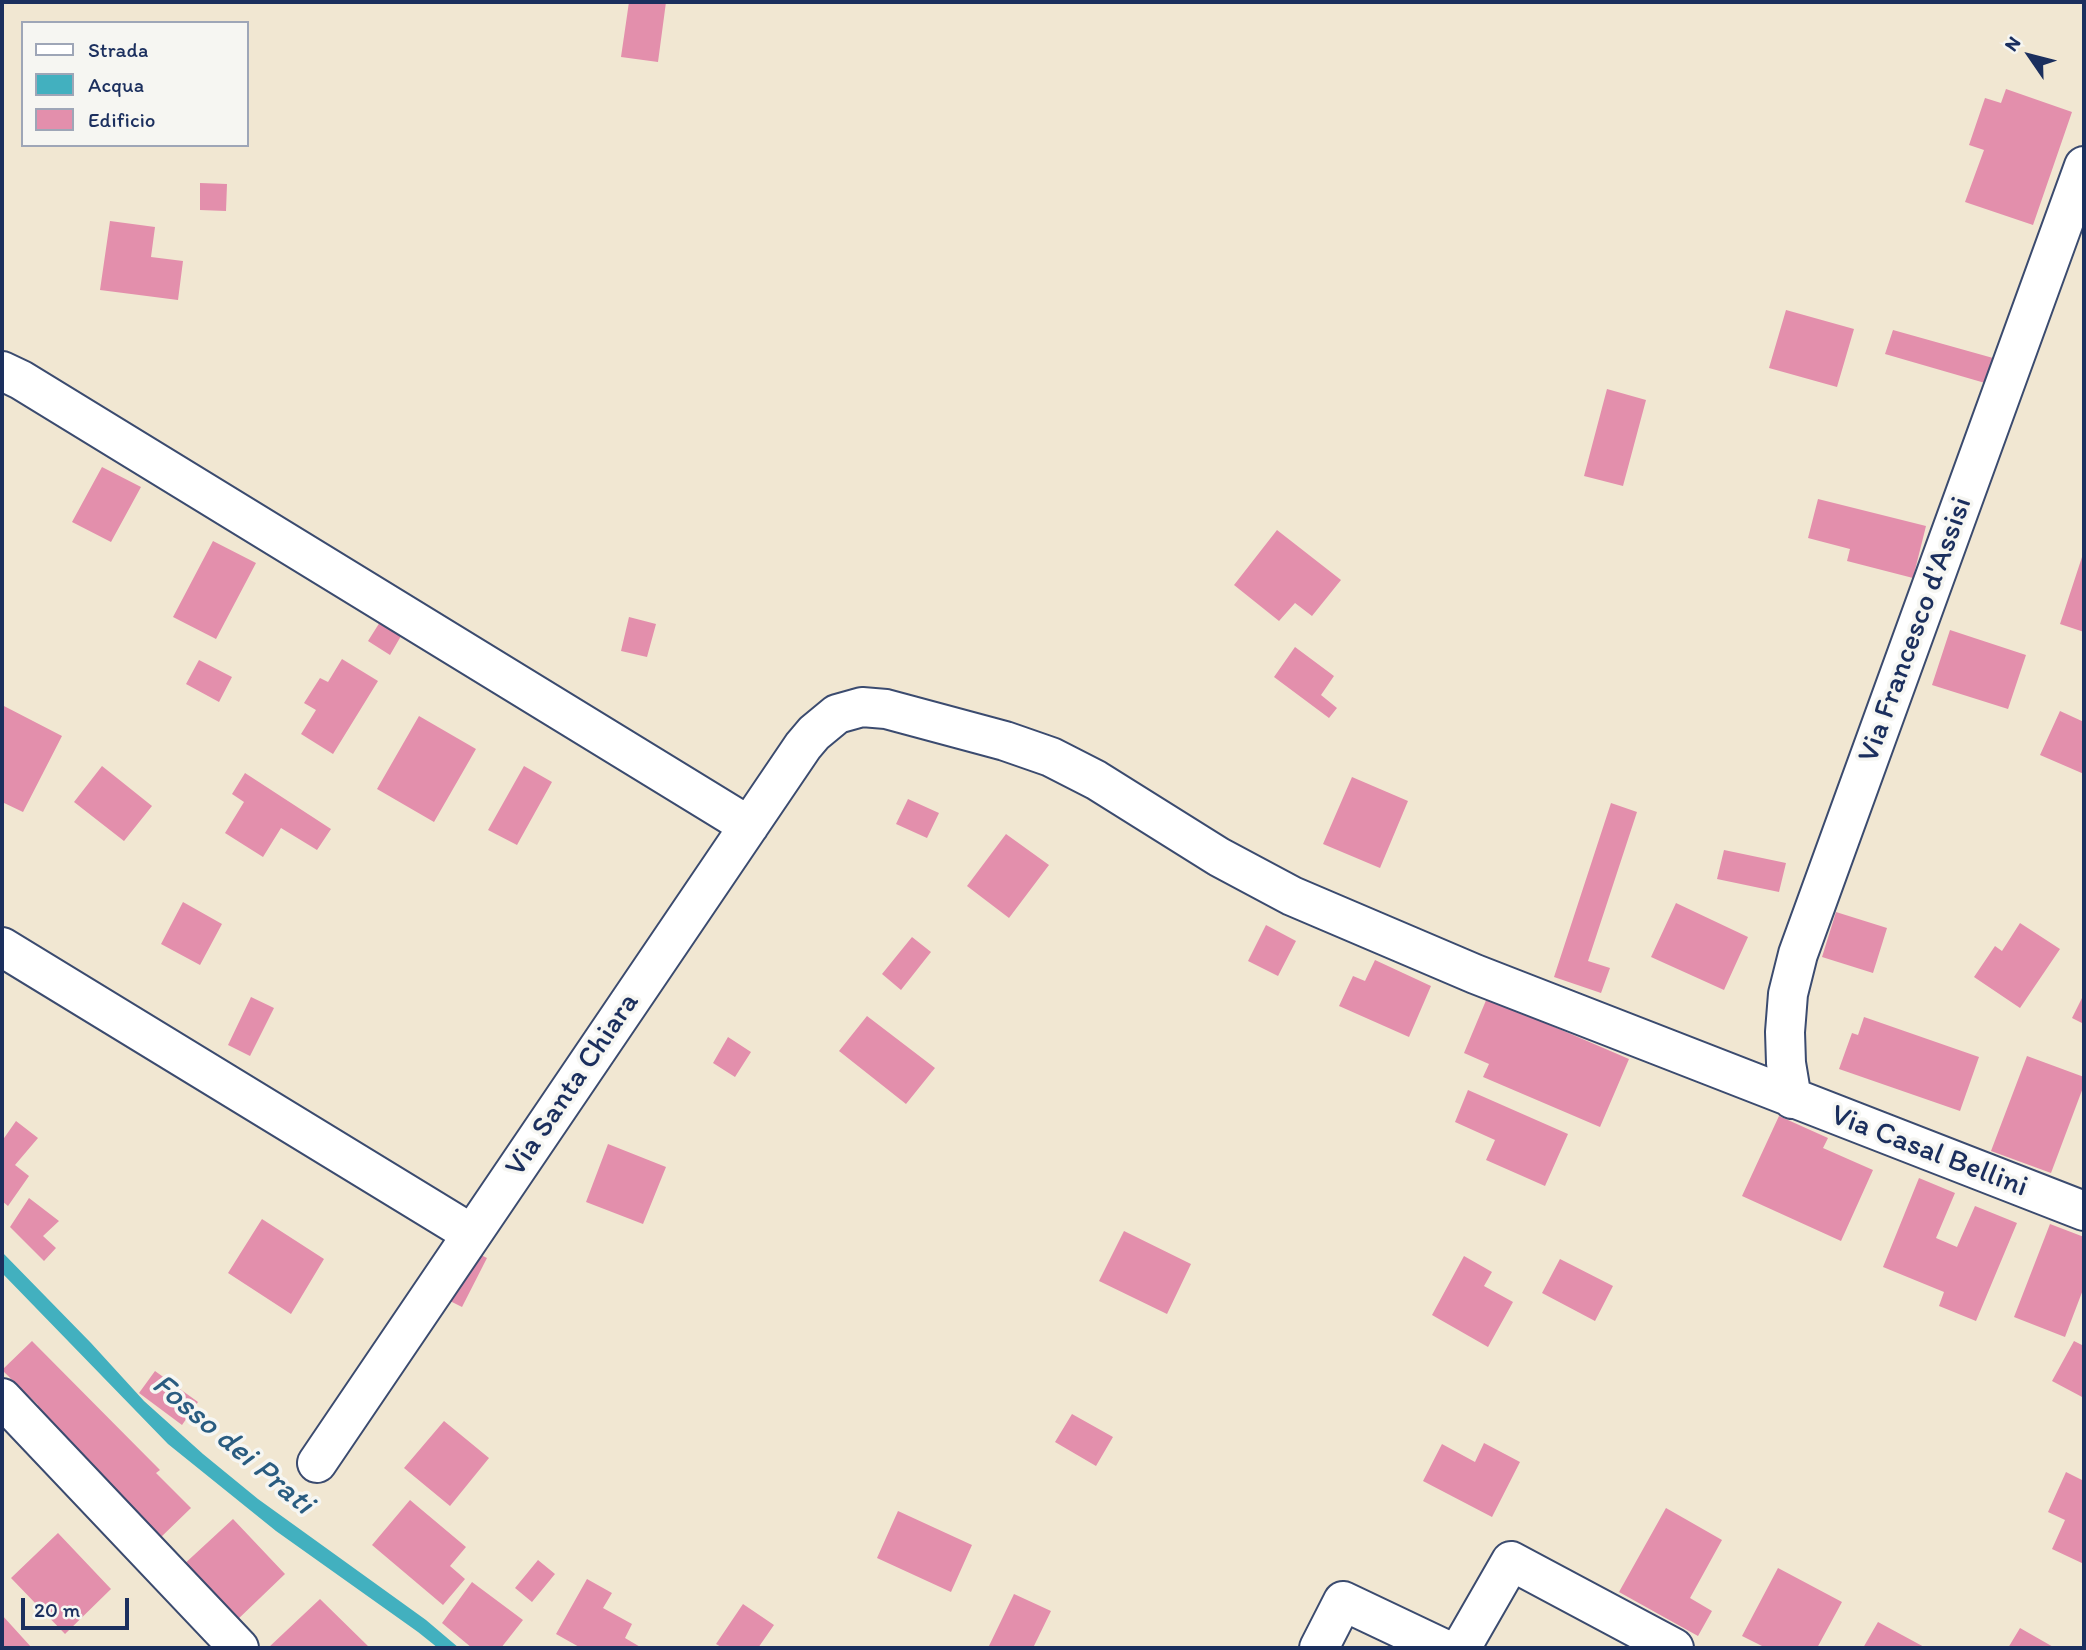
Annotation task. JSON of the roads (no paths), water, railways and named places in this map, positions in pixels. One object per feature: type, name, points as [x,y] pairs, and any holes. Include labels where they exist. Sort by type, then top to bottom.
[{"type":"street","name":"Via Francesco d'Assisi","points":[[1783,1096],[1786,1063],[1784,1032],[1788,993],[1798,954],[2084,166]]},
{"type":"street","points":[[2,371],[22,380],[749,826]]},
{"type":"street","name":"Via Casal Bellini","points":[[837,714],[862,707],[886,709],[1005,741],[1051,757],[1096,780],[1219,857],[1292,896],[1475,974],[2084,1211]]},
{"type":"street","name":"Via Santa Chiara","points":[[317,1463],[803,746],[837,714]]},
{"type":"street","points":[[2,947],[472,1234]]},
{"type":"street","points":[[2,1398],[239,1648]]},
{"type":"street","points":[[1461,1648],[1511,1561],[1674,1648]]},
{"type":"street","points":[[1319,1648],[1343,1601],[1442,1648]]},
{"type":"water","points":[[2,1252],[144,1401],[203,1454],[258,1499],[426,1620],[459,1648],[438,1648],[276,1531],[168,1444],[2,1273]]},
{"type":"water label","name":"Fosso dei Prati","points":[[232,1445]]}]
